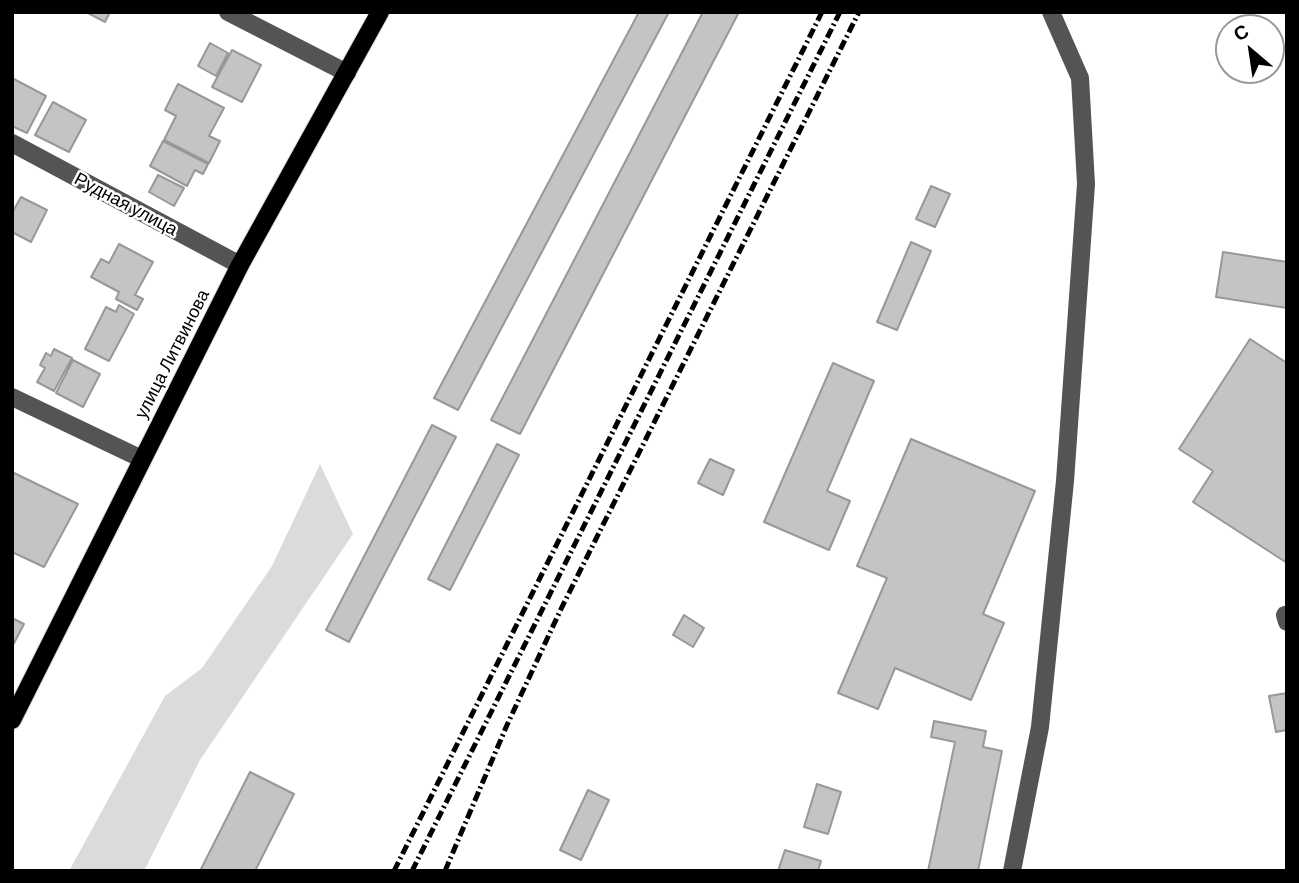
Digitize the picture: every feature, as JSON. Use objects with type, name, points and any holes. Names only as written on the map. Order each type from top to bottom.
[{"type":"main road","name":"улица Литвинова","points":[[12,720],[240,265],[380,12]]},
{"type":"street","points":[[228,12],[347,73]]},
{"type":"street","points":[[1013,871],[1040,727],[1065,481],[1086,184],[1080,78],[1051,12]]},
{"type":"street","name":"Рудная улица","points":[[12,143],[240,265]]},
{"type":"street","points":[[12,397],[142,459]]},
{"type":"shaded area","points":[[320,464],[353,534],[200,760],[144,871],[69,871],[165,696],[202,668],[272,566]]},
{"type":"building","points":[[86,12],[110,12],[105,22]]},
{"type":"building","points":[[639,12],[669,12],[458,410],[434,398]]},
{"type":"building","points":[[703,12],[739,12],[520,434],[491,420]]},
{"type":"building","points":[[210,43],[228,53],[216,76],[198,66]]},
{"type":"building","points":[[232,50],[261,65],[242,102],[212,87]]},
{"type":"building","points":[[12,78],[46,96],[27,133],[12,126]]},
{"type":"building","points":[[178,84],[224,108],[209,136],[220,141],[209,163],[164,140],[176,116],[165,110]]},
{"type":"building","points":[[53,102],[86,120],[69,152],[35,135]]},
{"type":"building","points":[[163,141],[208,164],[203,174],[195,170],[187,186],[150,166]]},
{"type":"building","points":[[158,175],[184,188],[174,206],[149,192]]},
{"type":"building","points":[[931,186],[950,194],[935,227],[916,219]]},
{"type":"building","points":[[21,197],[47,210],[31,242],[12,232],[12,213]]},
{"type":"building","points":[[911,242],[931,251],[897,330],[877,322]]},
{"type":"building","points":[[119,244],[153,262],[135,295],[143,299],[137,310],[116,299],[119,292],[91,277],[101,259],[109,263]]},
{"type":"building","points":[[1223,252],[1287,262],[1287,308],[1216,297]]},
{"type":"building","points":[[119,305],[134,314],[109,361],[85,349],[106,307],[116,312]]},
{"type":"building","points":[[1250,339],[1287,363],[1287,563],[1193,502],[1213,471],[1179,449]]},
{"type":"building","points":[[54,349],[72,358],[54,391],[37,382],[45,368],[40,365],[46,353],[51,356]]},
{"type":"building","points":[[73,360],[100,374],[83,407],[56,393]]},
{"type":"building","points":[[833,363],[874,381],[827,491],[850,501],[829,550],[764,522]]},
{"type":"building","points":[[432,425],[456,437],[349,642],[326,630]]},
{"type":"building","points":[[911,439],[1035,491],[983,614],[1004,623],[971,700],[895,668],[878,709],[838,693],[887,578],[857,566]]},
{"type":"building","points":[[497,444],[519,455],[450,590],[428,579]]},
{"type":"building","points":[[710,459],[734,470],[723,495],[698,483]]},
{"type":"building","points":[[12,472],[78,504],[44,567],[12,552]]},
{"type":"building","points":[[684,615],[704,628],[693,647],[673,635]]},
{"type":"building","points":[[12,618],[24,624],[12,647]]},
{"type":"building","points":[[1287,693],[1287,730],[1276,732],[1269,696]]},
{"type":"building","points":[[934,721],[986,731],[983,747],[1002,751],[978,871],[928,871],[955,742],[931,737]]},
{"type":"building","points":[[250,772],[294,794],[255,871],[200,871]]},
{"type":"building","points":[[817,784],[841,792],[828,834],[804,827]]},
{"type":"building","points":[[588,790],[609,800],[581,860],[560,850]]},
{"type":"building","points":[[785,850],[821,861],[818,871],[778,871]]},
{"type":"railway","points":[[394,871],[822,12]]},
{"type":"railway","points":[[412,871],[840,12]]},
{"type":"railway","points":[[445,871],[507,725],[561,609],[859,12]]}]
